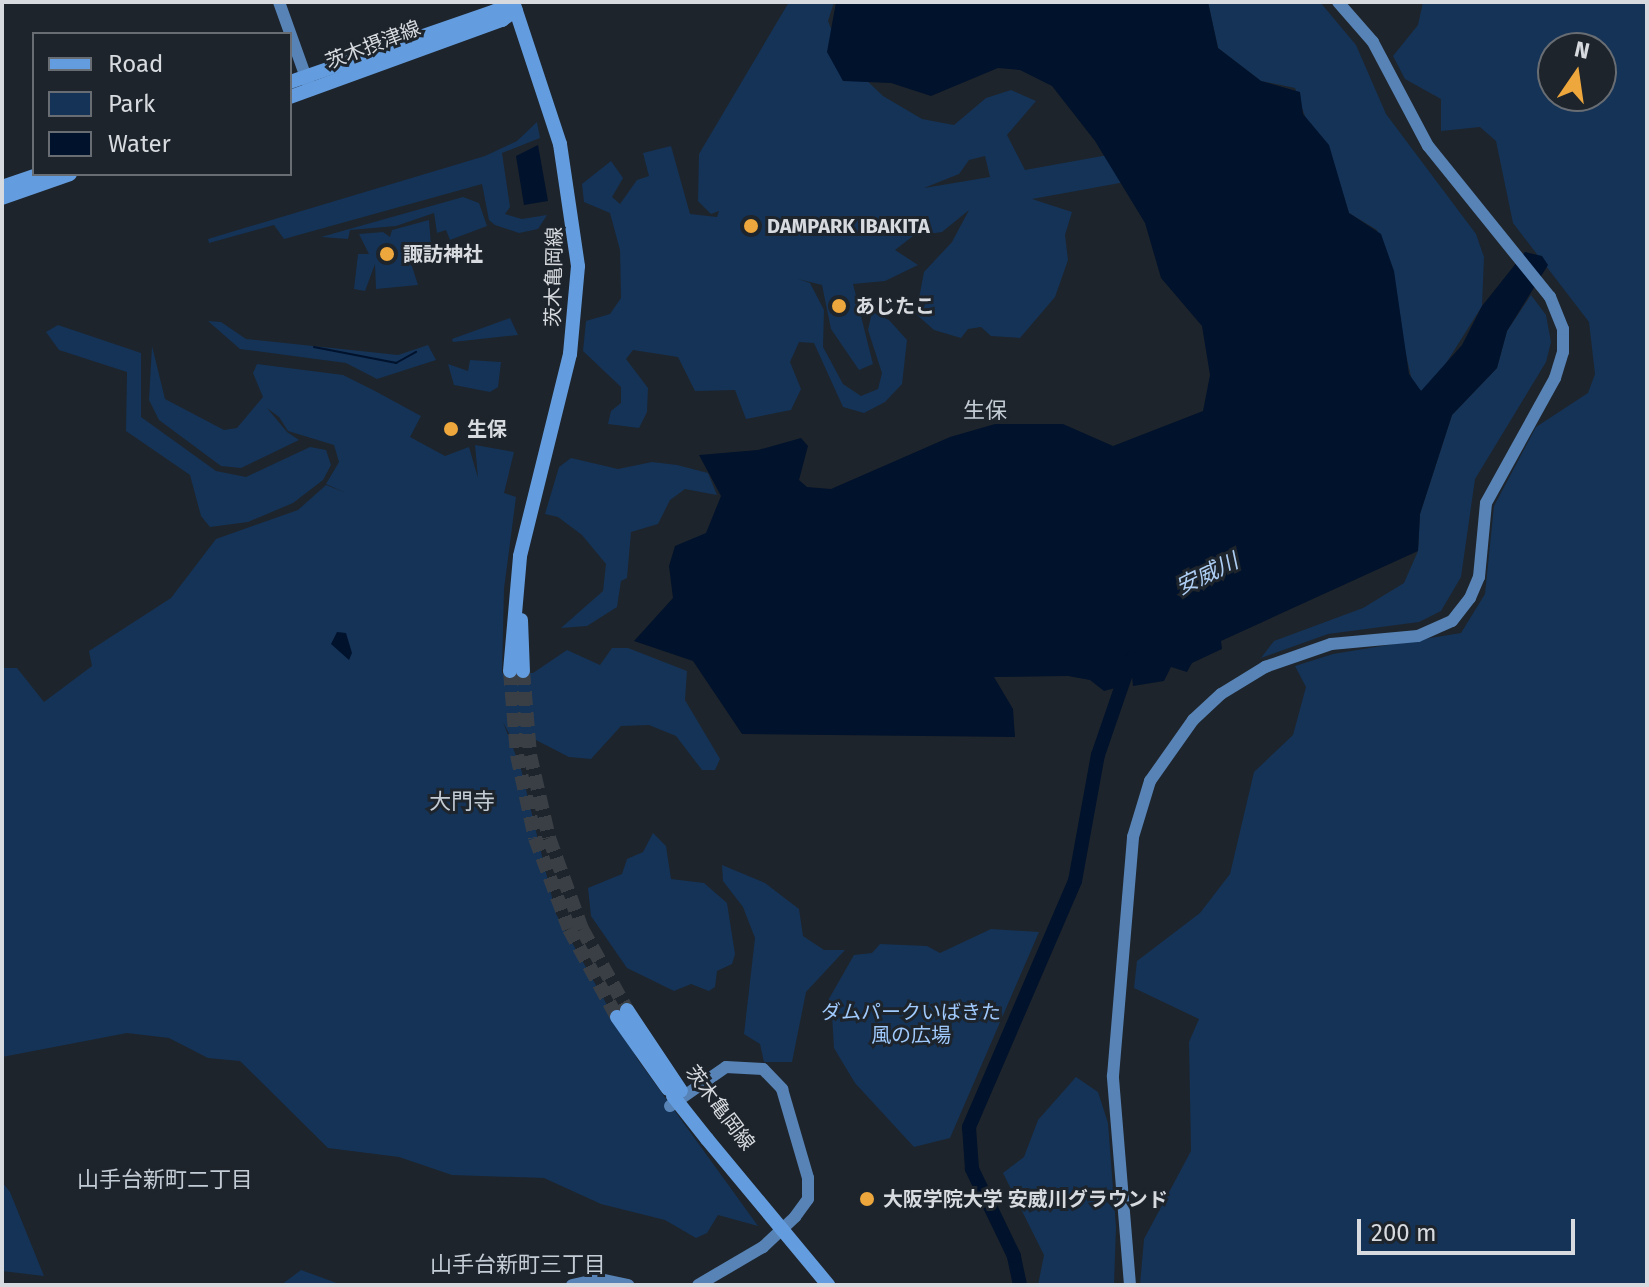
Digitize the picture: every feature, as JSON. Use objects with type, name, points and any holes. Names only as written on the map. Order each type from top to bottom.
[{"type":"main road","name":"茨木摂津線","points":[[292,95],[308,83],[514,6]]},
{"type":"main road","name":"茨木亀岡線","points":[[514,6],[560,144],[578,266],[570,354],[520,556],[517,671]]},
{"type":"main road","name":"茨木摂津線","points":[[292,82],[308,83]]},
{"type":"main road","points":[[2,187],[33,176]]},
{"type":"main road","points":[[2,198],[64,176]]},
{"type":"main road","name":"茨木亀岡線","points":[[622,1013],[675,1098],[711,1137],[828,1285]]},
{"type":"street","points":[[279,2],[290,32]]},
{"type":"street","points":[[1130,1285],[1130,1239],[1115,1134],[1113,1076],[1133,837],[1150,781],[1174,742],[1221,694],[1265,667],[1309,650],[1366,640],[1410,637],[1452,621],[1470,598],[1479,569],[1486,503],[1560,363],[1563,329],[1550,297],[1417,130],[1373,42],[1342,5]]},
{"type":"street","points":[[292,38],[308,83]]},
{"type":"street","points":[[675,1098],[733,1065],[755,1066],[776,1080],[808,1178],[808,1199],[786,1235],[698,1285]]},
{"type":"street","points":[[572,1285],[600,1279],[628,1285]]},
{"type":"green space","points":[[789,2],[834,2],[828,21],[843,58],[883,96],[922,119],[954,125],[986,98],[1011,90],[1036,101],[1007,135],[1025,170],[1306,119],[1295,88],[1261,81],[1218,48],[1208,2],[1320,2],[1356,45],[1386,114],[1476,234],[1484,257],[1482,306],[1438,376],[1422,391],[1413,385],[1377,230],[1349,213],[1328,145],[1032,199],[1072,212],[1065,235],[1068,260],[1055,297],[1020,338],[991,336],[981,327],[968,329],[961,338],[934,330],[916,314],[924,272],[952,242],[969,210],[942,232],[913,236],[895,250],[918,265],[885,281],[853,284],[873,364],[859,370],[831,329],[822,285],[798,279],[810,283],[824,310],[823,347],[843,384],[861,396],[878,389],[882,373],[868,330],[872,312],[889,320],[907,340],[902,384],[885,402],[864,413],[843,407],[814,343],[799,342],[790,362],[801,389],[791,410],[746,419],[735,390],[695,391],[678,357],[633,350],[626,359],[648,388],[647,412],[639,428],[608,424],[611,411],[621,403],[621,387],[583,351],[586,321],[610,314],[621,298],[620,250],[610,213],[584,202],[582,184],[611,161],[623,178],[612,197],[620,204],[637,180],[649,176],[643,153],[671,146],[690,214],[717,217],[719,211],[711,214],[698,201],[699,154]],"holes":[[[985,156],[990,177],[924,188],[959,174],[969,160]]]},
{"type":"green space","points":[[1423,2],[1647,2],[1647,1285],[1140,1285],[1144,1239],[1191,1151],[1189,1042],[1199,1019],[1134,988],[1137,961],[1200,913],[1230,874],[1254,772],[1293,735],[1306,687],[1295,666],[1333,654],[1461,633],[1485,594],[1494,506],[1536,427],[1588,393],[1595,374],[1589,322],[1513,223],[1496,141],[1480,127],[1441,131],[1441,99],[1405,79],[1393,56],[1418,25]]},
{"type":"green space","points":[[537,122],[540,138],[502,153],[510,207],[505,214],[522,219],[547,215],[538,229],[519,233],[495,225],[489,220],[482,184],[284,239],[274,225],[209,243],[208,239],[485,156],[517,141]]},
{"type":"green space","points":[[463,197],[479,203],[487,226],[450,240],[446,230],[437,233],[434,213],[396,226],[350,230],[348,239],[321,237]]},
{"type":"green space","name":"諏訪神社","points":[[429,220],[431,246],[409,257],[418,285],[376,289],[375,264],[365,291],[354,289],[358,254],[369,254],[359,234],[383,232],[390,237],[392,230]]},
{"type":"green space","points":[[1531,295],[1546,315],[1551,342],[1546,362],[1475,479],[1461,577],[1441,611],[1419,622],[1328,634],[1261,658],[1274,641],[1363,608],[1404,583],[1418,551],[1420,514],[1452,415],[1497,368],[1507,331]]},
{"type":"green space","points":[[510,318],[518,335],[453,342],[452,339]]},
{"type":"green space","points":[[208,321],[221,322],[246,339],[398,355],[428,345],[436,360],[377,379],[346,363],[240,349]]},
{"type":"green space","points":[[58,325],[141,353],[141,417],[216,471],[246,477],[310,447],[326,450],[331,465],[323,480],[293,503],[248,522],[210,527],[201,516],[190,475],[126,431],[127,372],[59,350],[46,332]]},
{"type":"green space","points":[[152,346],[165,399],[224,430],[237,428],[263,397],[253,373],[257,364],[343,375],[375,391],[421,416],[410,437],[445,456],[469,447],[478,478],[475,445],[514,452],[504,493],[516,497],[504,589],[502,673],[533,673],[567,650],[600,665],[612,648],[628,648],[687,671],[685,700],[720,759],[715,770],[702,770],[676,736],[649,725],[621,726],[591,759],[569,757],[530,737],[512,739],[503,722],[521,769],[556,914],[638,1060],[758,1226],[718,1215],[707,1233],[696,1238],[665,1220],[601,1204],[544,1178],[452,1175],[399,1157],[328,1148],[240,1061],[208,1058],[169,1038],[127,1033],[2,1057],[2,668],[17,668],[44,702],[92,666],[89,651],[171,598],[216,539],[298,510],[326,485],[346,493],[326,484],[339,462],[334,445],[288,431],[279,417],[267,408],[287,432],[299,440],[241,468],[221,466],[159,420],[149,400]]},
{"type":"green space","points":[[470,360],[501,362],[498,387],[490,392],[454,385],[448,364],[468,371]]},
{"type":"green space","points":[[571,458],[618,469],[652,462],[677,465],[708,473],[717,495],[685,489],[670,500],[658,524],[631,532],[627,578],[621,581],[617,607],[587,626],[561,628],[603,591],[606,564],[582,535],[558,517],[545,514],[559,467]]},
{"type":"green space","points":[[653,833],[666,846],[671,879],[704,883],[727,903],[735,954],[732,964],[717,971],[715,987],[709,991],[691,984],[674,991],[627,968],[591,916],[588,888],[622,874],[627,859],[643,852]]},
{"type":"green space","points":[[722,865],[765,883],[799,909],[803,936],[824,950],[845,950],[806,992],[792,1062],[764,1062],[760,1044],[744,1034],[755,938],[743,907],[723,881]]},
{"type":"green space","name":"ダムパークいばきた 風の広場","points":[[991,929],[1039,932],[950,1138],[914,1147],[855,1083],[834,1048],[832,1015],[822,1011],[854,955],[872,953],[880,944],[927,946],[940,953]]},
{"type":"green space","points":[[1076,1077],[1098,1092],[1108,1123],[1116,1227],[1114,1285],[1038,1285],[1044,1255],[1003,1173],[1024,1157],[1038,1120]]},
{"type":"green space","points":[[2,1182],[10,1192],[44,1276],[2,1271]]},
{"type":"green space","points":[[301,1270],[342,1285],[281,1285]]},
{"type":"water","points":[[836,2],[1208,2],[1218,48],[1261,81],[1300,92],[1303,114],[1329,145],[1349,213],[1381,234],[1394,271],[1409,374],[1421,391],[1462,345],[1482,306],[1525,252],[1542,256],[1548,265],[1507,331],[1497,368],[1452,415],[1420,514],[1418,551],[1221,641],[1222,649],[1192,663],[1187,672],[1171,667],[1164,681],[1133,686],[1132,676],[1118,678],[1119,687],[1104,691],[1090,680],[1068,676],[994,677],[1013,709],[1015,737],[742,734],[693,661],[634,641],[673,598],[669,566],[675,546],[706,533],[721,496],[699,455],[758,450],[801,438],[808,446],[799,480],[807,487],[831,489],[950,437],[995,424],[1063,424],[1113,446],[1203,411],[1210,375],[1202,326],[1161,278],[1145,223],[1095,141],[1052,86],[1020,70],[998,68],[931,96],[891,83],[843,81],[827,52]]},
{"type":"water","points":[[538,145],[548,201],[524,205],[516,156]]},
{"type":"water","points":[[337,632],[346,633],[352,653],[349,660],[331,644]]},
{"type":"waterway","points":[[314,347],[396,363],[416,352]]},
{"type":"waterway","name":"安威川","points":[[1020,1285],[1014,1256],[972,1169],[969,1127],[1075,881],[1098,755],[1131,659]]},
{"type":"tunnel","points":[[510,671],[517,755],[535,838],[569,929],[617,1017]]},
{"type":"tunnel","points":[[523,671],[530,755],[549,838],[582,929],[627,1010]]},
{"type":"place","name":"DAMPARK IBAKITA","points":[[751,226]]},
{"type":"place","name":"諏訪神社","points":[[387,254]]},
{"type":"place","name":"あじたこ","points":[[839,306]]},
{"type":"place","name":"生保","points":[[451,429]]},
{"type":"place","name":"大阪学院大学 安威川グラウンド","points":[[867,1199]]},
{"type":"district","name":"生保","points":[[985,411]]},
{"type":"district","name":"大門寺","points":[[462,802]]},
{"type":"district","name":"山手台新町二丁目","points":[[165,1180]]},
{"type":"district","name":"山手台新町三丁目","points":[[518,1265]]}]
